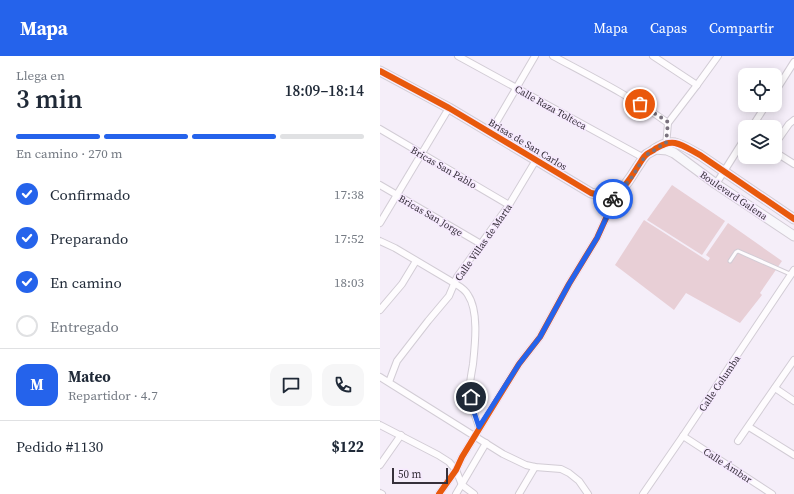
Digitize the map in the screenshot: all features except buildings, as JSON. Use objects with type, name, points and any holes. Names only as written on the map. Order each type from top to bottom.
[{"type":"street","name":"Calle Raza Tolteca","points":[[458,56],[644,158]]},
{"type":"street","points":[[490,133],[535,56]]},
{"type":"street","points":[[553,56],[620,93],[668,122]]},
{"type":"street","points":[[652,56],[697,85]]},
{"type":"street","points":[[440,494],[456,470],[479,427],[519,364],[540,337],[569,284],[597,238],[615,194],[630,180],[648,154],[655,149],[671,147],[668,122],[717,57]]},
{"type":"street","points":[[782,81],[794,62]]},
{"type":"street","name":"Brisas de San Carlos","points":[[380,71],[448,108],[591,193],[599,196],[615,194]]},
{"type":"street","points":[[380,223],[448,108]]},
{"type":"street","points":[[782,133],[788,124],[794,120]]},
{"type":"street","name":"Bricas San Pablo","points":[[380,129],[509,204]]},
{"type":"street","name":"Boulevard Galena","points":[[671,147],[700,155],[794,219]]},
{"type":"street","name":"Boulevard Galena","points":[[671,147],[716,184],[794,236]]},
{"type":"street","points":[[716,184],[738,149]]},
{"type":"street","points":[[782,156],[794,164]]},
{"type":"street","name":"Calle Villas de Marta","points":[[389,382],[397,361],[448,296],[454,283],[509,204],[536,160]]},
{"type":"street","name":"Bricas San Jorge","points":[[380,185],[482,244]]},
{"type":"street","points":[[380,241],[464,289],[468,294],[472,303],[476,336],[470,385],[473,409],[479,427]]},
{"type":"street","points":[[380,310],[402,284],[416,261]]},
{"type":"street","name":"Calle Columba","points":[[643,494],[792,273]]},
{"type":"street","points":[[738,442],[794,360]]},
{"type":"street","points":[[380,377],[503,454],[526,465],[535,467],[561,468],[579,482],[588,494]]},
{"type":"street","points":[[775,388],[794,400]]},
{"type":"street","points":[[380,425],[449,462],[456,470],[462,485],[474,494]]},
{"type":"street","points":[[749,426],[794,455]]},
{"type":"street","points":[[380,465],[401,435]]},
{"type":"street","name":"Calle Ámbar","points":[[683,436],[772,494]]},
{"type":"street","points":[[456,494],[486,443]]},
{"type":"street","points":[[519,494],[535,467]]},
{"type":"lane","points":[[730,261],[738,251],[792,273]]},
{"type":"shaded area","points":[[672,185],[725,221],[702,255],[647,220]]},
{"type":"shaded area","points":[[644,220],[708,261],[710,258],[706,255],[728,223],[782,261],[760,293],[762,295],[740,323],[686,293],[674,310],[615,265]]},
{"type":"cycle path","points":[[380,71],[449,108],[591,193],[600,195],[614,194],[625,186],[647,154],[665,144],[675,143],[700,155],[794,219]]},
{"type":"cycle path","points":[[439,494],[456,470],[462,457],[519,364],[540,337],[569,284],[597,238],[615,194]]},
{"type":"way so far","points":[[613,199],[615,194],[630,180],[644,158],[666,143],[668,122],[640,104]]},
{"type":"route","points":[[471,397],[479,427],[519,364],[540,337],[569,284],[597,238],[613,199]]}]
